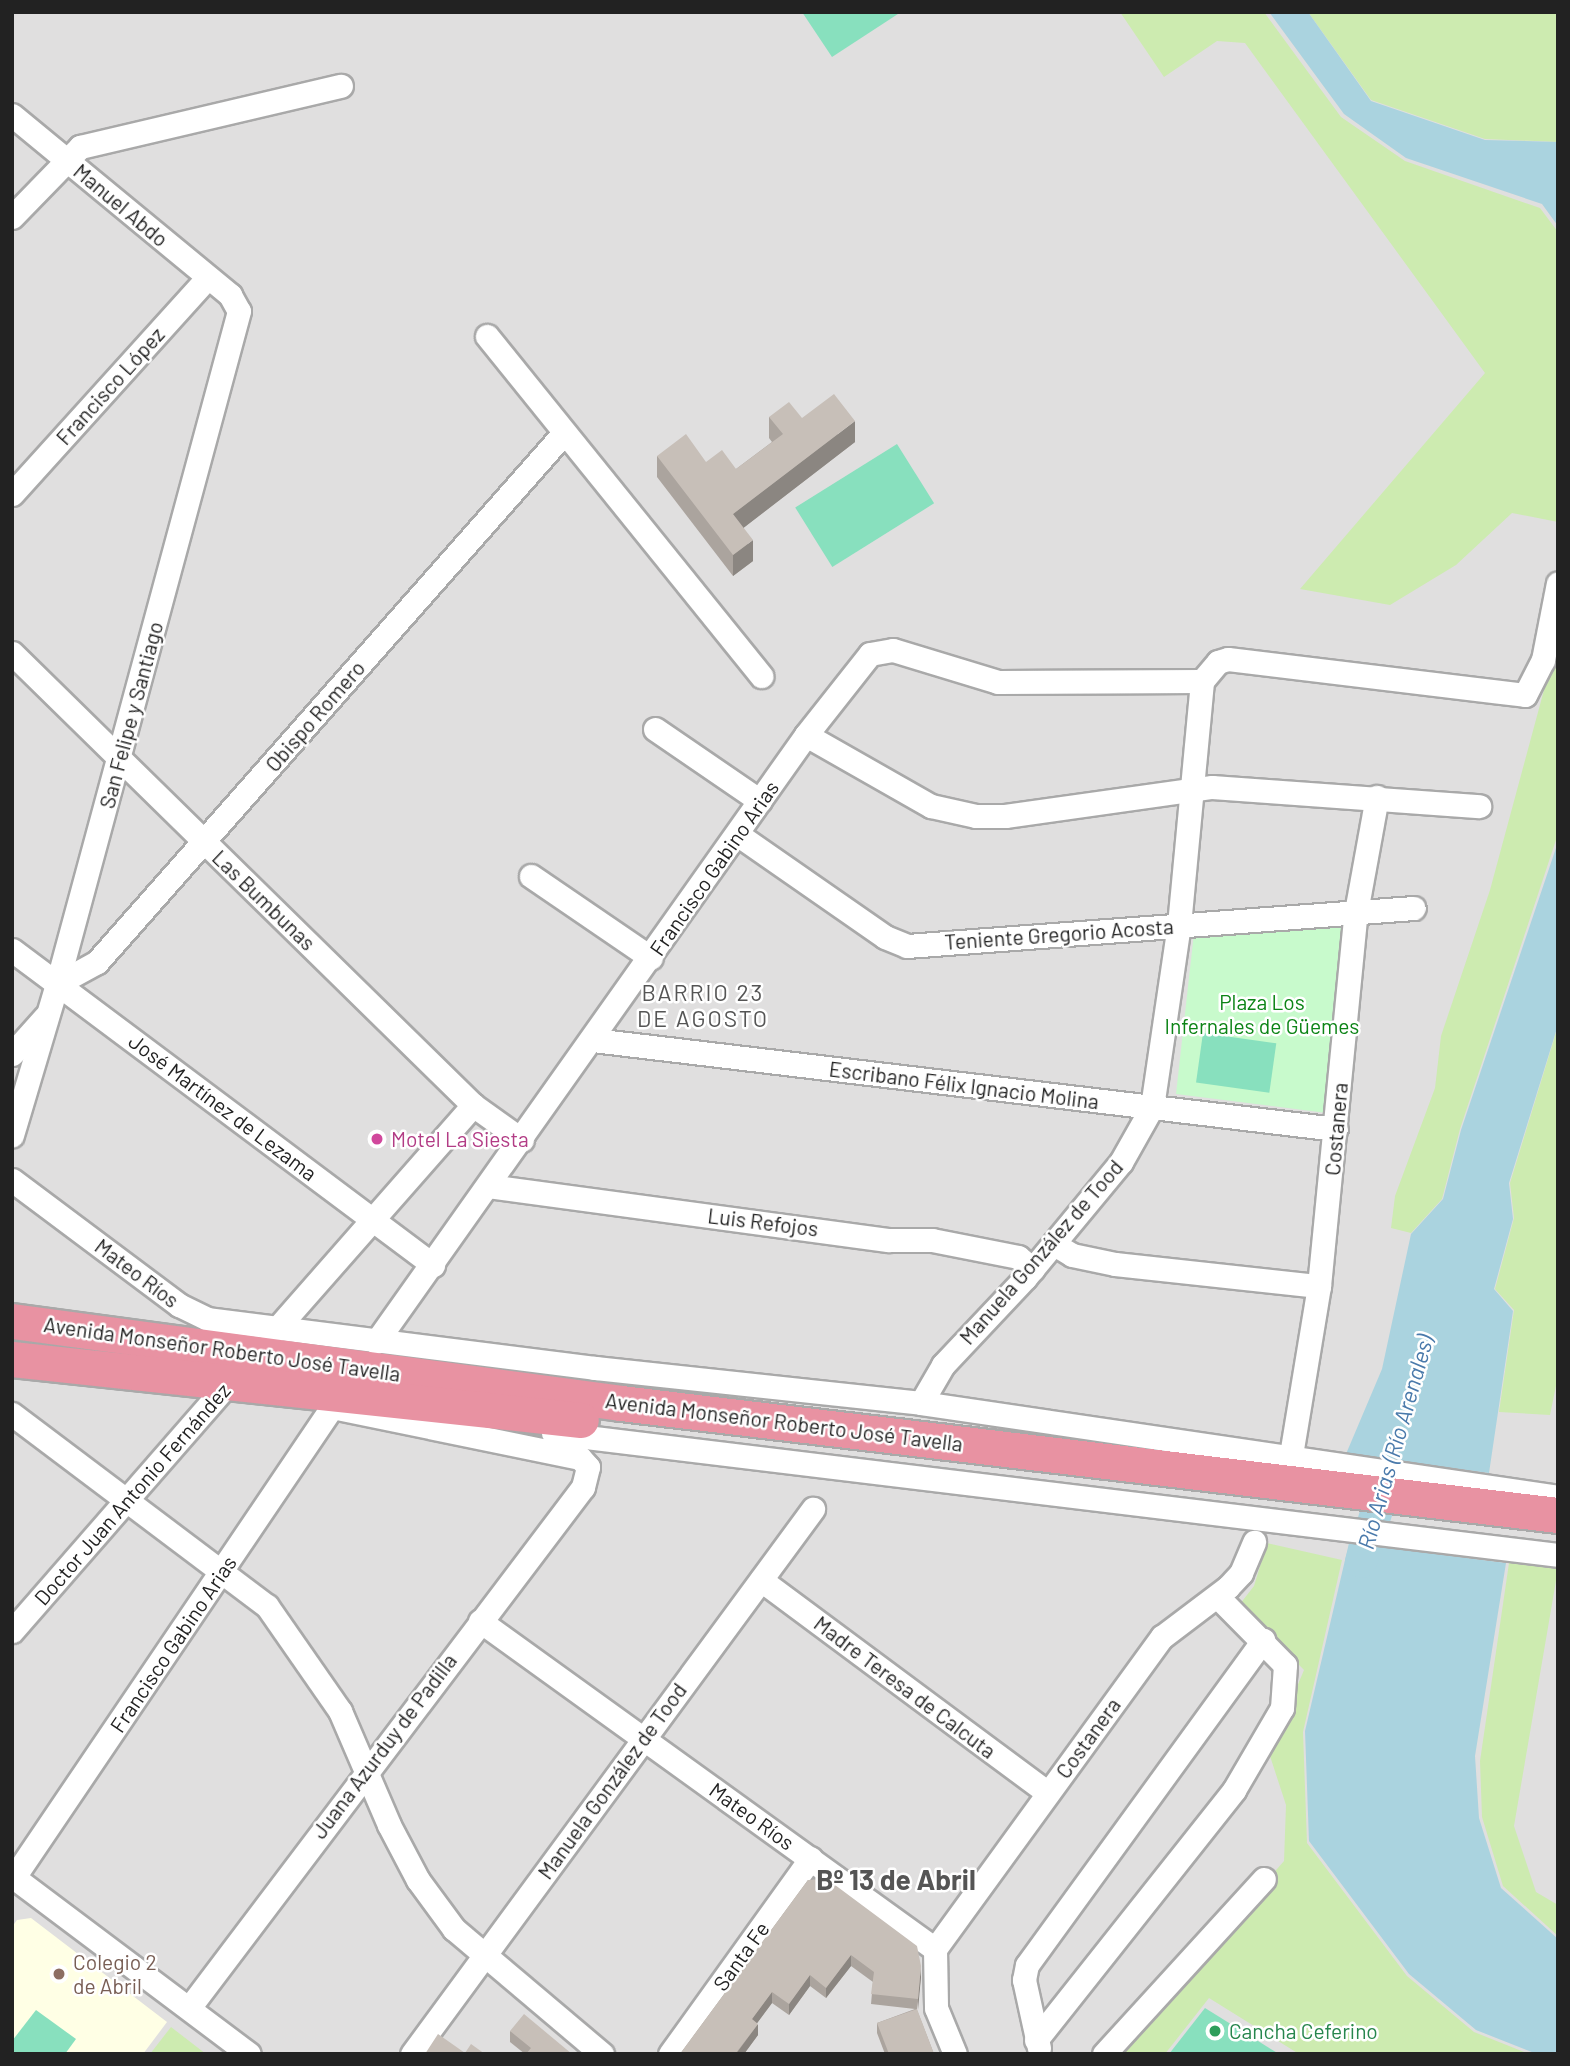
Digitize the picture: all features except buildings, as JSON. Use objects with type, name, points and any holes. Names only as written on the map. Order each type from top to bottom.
[{"type":"highway","name":"Avenida Monseñor Roberto José Tavella","points":[[12,1321],[1294,1493],[1558,1536]]},
{"type":"highway","name":"Avenida Monseñor Roberto José Tavella","points":[[12,1359],[873,1453],[1558,1515]]},
{"type":"street","points":[[12,217],[65,159],[92,143],[341,86]]},
{"type":"street","name":"Manuel Abdo","points":[[12,115],[230,295]]},
{"type":"street","name":"Francisco López","points":[[12,494],[208,277]]},
{"type":"street","name":"San Felipe y Santiago","points":[[12,1135],[57,984],[238,319],[230,295]]},
{"type":"street","points":[[487,336],[563,434],[761,676]]},
{"type":"street","name":"Obispo Romero","points":[[57,984],[97,962],[563,434]]},
{"type":"street","points":[[1202,681],[1218,662],[1228,659],[1525,695],[1542,660],[1558,583]]},
{"type":"street","name":"Francisco Gabino Arias","points":[[376,1342],[862,660],[875,651],[892,650],[985,681],[1202,681]]},
{"type":"street","name":"Las Bumbunas","points":[[12,653],[473,1105],[522,1140]]},
{"type":"street","name":"Manuela González de Tood","points":[[921,1402],[943,1365],[1033,1269],[1121,1162],[1152,1107],[1179,925],[1202,681]]},
{"type":"street","points":[[655,729],[761,801]]},
{"type":"street","points":[[806,735],[930,806],[976,816],[1005,816],[1212,787],[1479,806]]},
{"type":"street","name":"Costanera","points":[[1294,1493],[1336,1129],[1356,912],[1377,797]]},
{"type":"street","name":"Teniente Gregorio Acosta","points":[[737,834],[885,937],[907,946],[1414,908]]},
{"type":"street","points":[[531,876],[651,958]]},
{"type":"street","name":"José Martínez de Lezama","points":[[12,950],[433,1265]]},
{"type":"street","points":[[12,1054],[49,1012]]},
{"type":"street","name":"Escribano Félix Ignacio Molina","points":[[593,1040],[1336,1129]]},
{"type":"street","name":"Doctor Juan Antonio Fernández","points":[[12,1631],[473,1105]]},
{"type":"street","name":"Mateo Ríos","points":[[12,1180],[192,1314],[376,1342],[921,1402],[1157,1435],[1294,1493]]},
{"type":"street","name":"Luis Refojos","points":[[488,1186],[889,1240],[932,1240],[1018,1257],[1033,1269]]},
{"type":"street","points":[[1054,1244],[1072,1255],[1115,1264],[1319,1286]]},
{"type":"street","points":[[229,1383],[332,1407],[1294,1493],[1558,1497]]},
{"type":"street","name":"Francisco Gabino Arias","points":[[13,1878],[332,1407]]},
{"type":"street","name":"Juana Azurduy de Padilla","points":[[188,2008],[365,1771],[583,1487],[588,1467],[568,1453],[399,1424],[332,1407]]},
{"type":"street","points":[[12,1414],[124,1502],[267,1606],[304,1653],[340,1711],[365,1771],[418,1880],[454,1929],[602,2054]]},
{"type":"street","points":[[1294,1493],[1558,1555]]},
{"type":"street","name":"Manuela González de Tood","points":[[412,2054],[813,1509]]},
{"type":"street","name":"Costanera","points":[[935,1949],[1162,1637],[1218,1597],[1241,1573],[1254,1542]]},
{"type":"street","name":"Madre Teresa de Calcuta","points":[[761,1580],[1048,1793]]},
{"type":"street","points":[[1039,2047],[1234,1790],[1282,1708],[1284,1665],[1263,1640],[1218,1597]]},
{"type":"street","name":"Mateo Ríos","points":[[480,1621],[935,1949]]},
{"type":"street","points":[[1039,2047],[1024,1980],[1027,1965],[1263,1640]]},
{"type":"street","name":"Santa Fe","points":[[670,2054],[811,1858]]},
{"type":"street","points":[[13,1878],[249,2054]]},
{"type":"street","points":[[1104,2054],[1264,1879]]},
{"type":"street","points":[[935,1949],[936,2008],[956,2054]]},
{"type":"shaded area","points":[[12,12],[1558,12],[1558,2054],[12,2054]]},
{"type":"shaded area","name":"Colegio 2 de Abril","points":[[31,1918],[167,2022],[143,2054],[12,2054],[12,1927],[17,1920]]},
{"type":"green space","points":[[802,12],[901,12],[832,57]]},
{"type":"green space","points":[[1120,12],[1264,12],[1341,117],[1405,161],[1540,208],[1558,232],[1558,522],[1512,513],[1456,565],[1390,605],[1300,589],[1485,373],[1245,43],[1217,41],[1164,77]]},
{"type":"green space","points":[[1308,12],[1558,12],[1558,142],[1485,139],[1371,100]]},
{"type":"green space","points":[[897,444],[934,503],[832,567],[795,508]]},
{"type":"green space","points":[[1558,638],[1558,834],[1460,1129],[1442,1199],[1411,1233],[1391,1228],[1395,1196],[1435,1088],[1441,1036],[1490,890]]},
{"type":"green space","name":"Plaza Los Infernales de Güemes","points":[[1351,922],[1327,1113],[1176,1094],[1194,933]]},
{"type":"green space","points":[[1558,1026],[1558,1376],[1550,1415],[1499,1412],[1514,1310],[1495,1289],[1514,1218],[1510,1183]]},
{"type":"green space","points":[[1203,1033],[1276,1043],[1269,1093],[1196,1083]]},
{"type":"green space","points":[[1267,1543],[1342,1560],[1303,1732],[1307,1843],[1407,1976],[1474,2032],[1529,2054],[1299,2054],[1209,1998],[1165,2054],[1114,2054],[1284,1861],[1286,1805],[1269,1753],[1304,1670],[1240,1604],[1254,1586]]},
{"type":"green space","points":[[1509,1563],[1558,1569],[1514,1826],[1536,1892],[1558,1905],[1558,1936],[1503,1886],[1482,1817],[1480,1761]]},
{"type":"green space","name":"Cancha Ceferino","points":[[1205,2008],[1279,2054],[1169,2054]]},
{"type":"green space","points":[[36,2010],[76,2039],[65,2054],[12,2054],[12,2041]]},
{"type":"green space","points":[[171,2027],[206,2054],[150,2054]]},
{"type":"water","points":[[1269,12],[1308,12],[1371,101],[1485,140],[1558,142],[1558,226],[1542,204],[1406,158],[1344,114]]},
{"type":"water","points":[[1558,842],[1558,1025],[1509,1183],[1513,1219],[1494,1289],[1513,1311],[1489,1473],[1346,1454],[1382,1369],[1411,1234],[1443,1199],[1461,1130]]},
{"type":"water","points":[[1349,1543],[1506,1563],[1475,1756],[1479,1818],[1501,1888],[1558,1939],[1558,2054],[1537,2054],[1476,2030],[1409,1974],[1309,1841],[1305,1731]]},
{"type":"waterway","name":"Río Arias (Río Arenales)","points":[[1361,1562],[1389,1471]]},
{"type":"place","name":"Motel La Siesta","points":[[377,1139]]},
{"type":"place","name":"Colegio 2 de Abril","points":[[59,1974]]},
{"type":"place","name":"Cancha Ceferino","points":[[1215,2031]]},
{"type":"district","name":"BARRIO 23 DE AGOSTO","points":[[703,1005]]},
{"type":"district","name":"Bº 13 de Abril","points":[[896,1879]]}]
